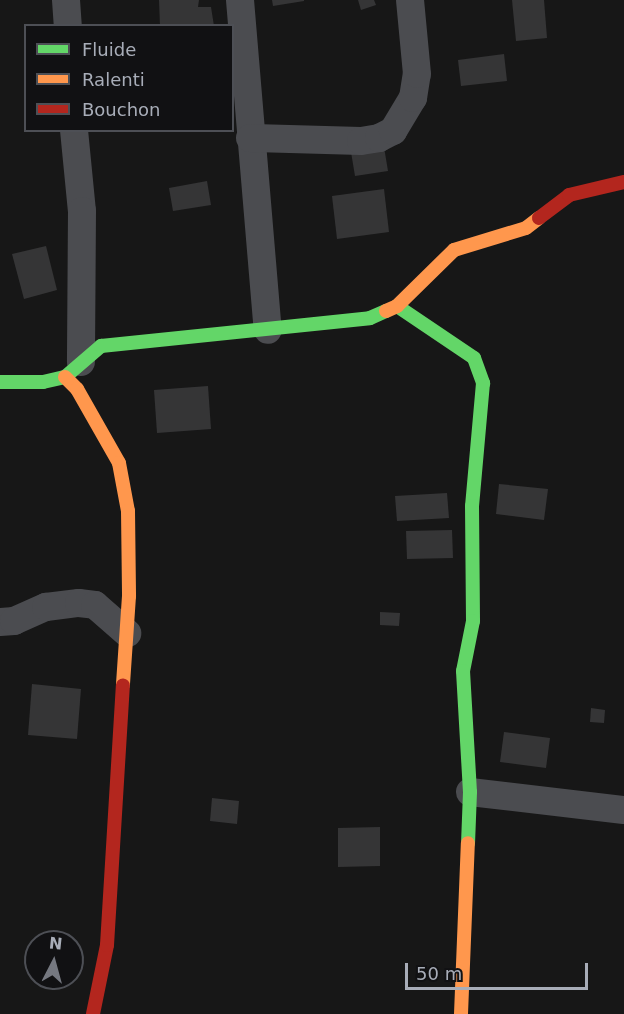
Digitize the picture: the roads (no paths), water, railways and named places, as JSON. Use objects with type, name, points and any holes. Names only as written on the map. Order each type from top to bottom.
[{"type":"street","points":[[66,0],[68,24]]},
{"type":"street","points":[[240,0],[268,330]]},
{"type":"street","points":[[250,138],[362,141],[393,131],[413,98],[417,74],[410,0]]},
{"type":"street","points":[[74,132],[82,211],[73,370],[77,389],[119,463],[128,510],[127,633],[107,945],[93,1014]]},
{"type":"street","points":[[0,382],[43,382],[73,370],[101,346],[351,322],[397,306],[454,250],[526,228],[569,195],[624,182]]},
{"type":"street","points":[[397,306],[474,358],[483,383],[472,506],[473,621],[463,671],[470,792],[461,1014]]},
{"type":"street","points":[[0,622],[14,621],[46,607],[79,603],[95,605],[127,633]]},
{"type":"street","points":[[470,792],[624,810]]}]
